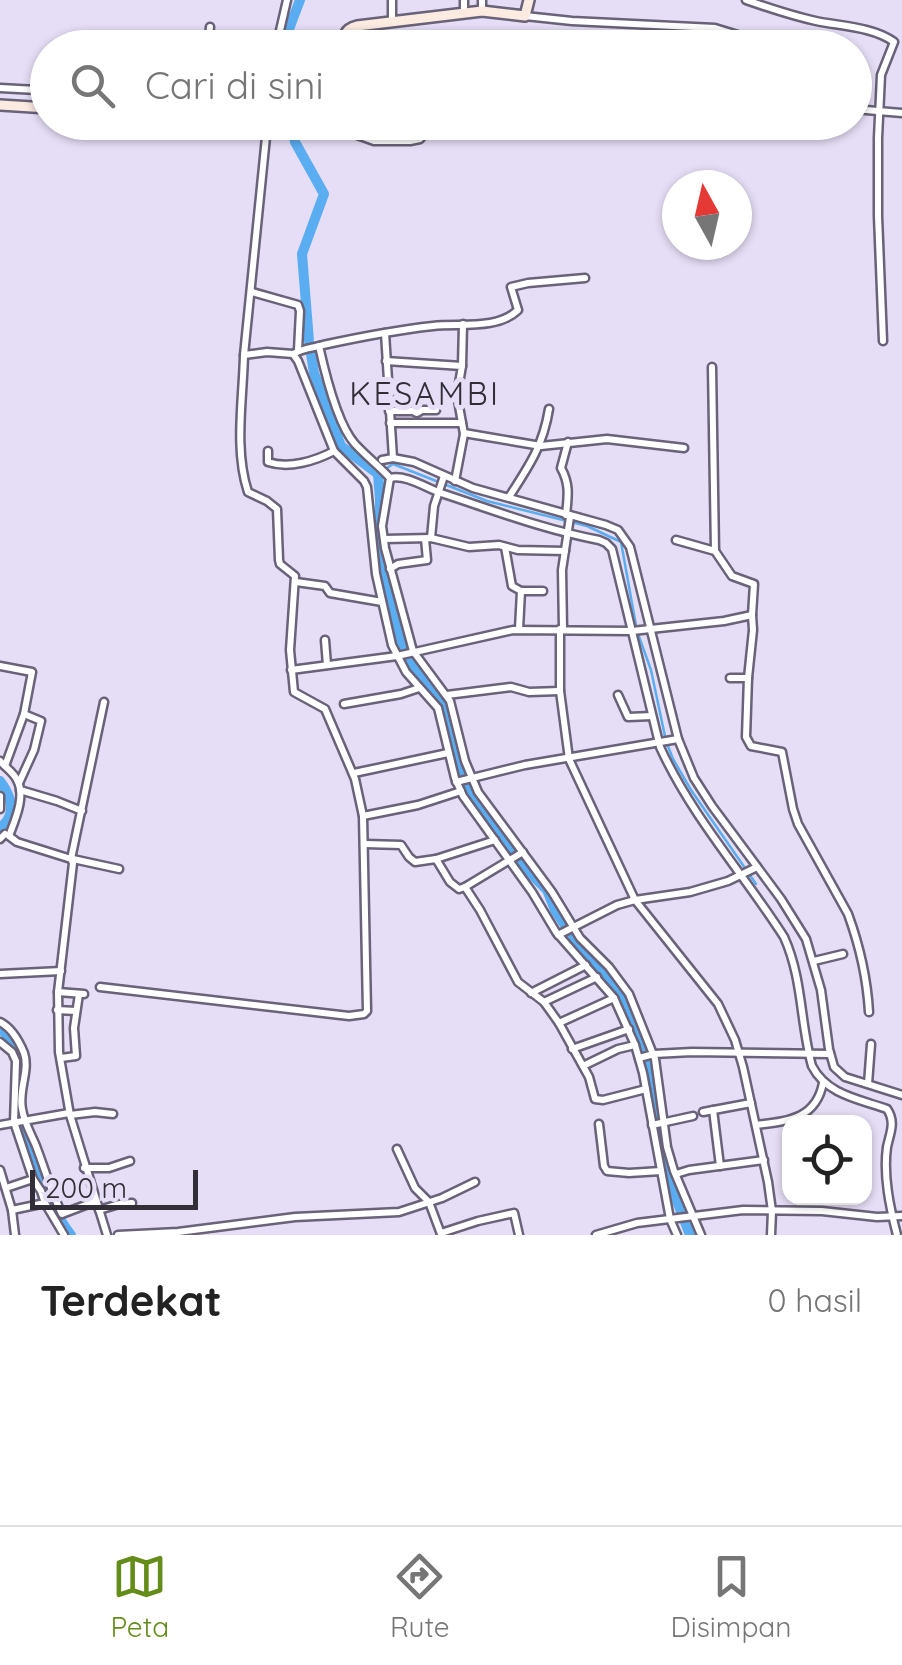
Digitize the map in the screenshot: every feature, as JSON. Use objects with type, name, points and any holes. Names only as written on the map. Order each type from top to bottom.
[{"type":"main road","points":[[348,30],[464,13],[482,6],[525,16],[529,0]]},
{"type":"main road","points":[[0,105],[30,107]]},
{"type":"street","points":[[278,30],[287,0]]},
{"type":"street","points":[[392,0],[392,21]]},
{"type":"street","points":[[464,0],[464,13]]},
{"type":"street","points":[[746,0],[856,30]]},
{"type":"street","points":[[525,16],[722,30]]},
{"type":"street","points":[[872,34],[894,42],[881,75],[878,216],[883,341]]},
{"type":"street","points":[[0,88],[30,90]]},
{"type":"street","points":[[872,110],[902,113]]},
{"type":"street","points":[[100,987],[348,1016],[364,1014],[368,1007],[364,816],[354,772],[325,709],[296,695],[290,670],[294,572],[280,564],[276,509],[248,492],[245,483],[244,355],[267,140]]},
{"type":"street","points":[[365,140],[409,140]]},
{"type":"street","points":[[244,355],[297,351],[385,333],[492,323],[515,314],[517,306],[511,287],[586,278]]},
{"type":"street","points":[[252,292],[298,305],[298,362],[334,451],[371,492],[372,544],[382,602],[398,655],[406,672],[438,708],[460,791],[560,934],[614,998],[641,1058],[646,1089],[690,1216],[701,1235]]},
{"type":"street","points":[[456,482],[464,433],[457,395],[463,324]]},
{"type":"street","points":[[385,333],[392,458]]},
{"type":"street","points":[[316,347],[346,431],[356,446],[382,464],[390,477],[383,516],[390,569],[412,651],[447,695],[470,777],[552,892],[571,927],[609,967],[628,994],[654,1054],[661,1172],[677,1235]]},
{"type":"street","points":[[386,360],[462,366]]},
{"type":"street","points":[[712,367],[715,551],[732,576],[754,584],[746,738],[751,746],[782,752],[798,824],[848,914],[858,942],[869,1012]]},
{"type":"street","points":[[509,497],[540,446],[549,409]]},
{"type":"street","points":[[389,411],[436,410]]},
{"type":"street","points":[[390,423],[462,423]]},
{"type":"street","points":[[464,433],[540,446],[608,439],[684,448]]},
{"type":"street","points":[[568,442],[561,468],[569,486],[562,570],[560,691],[569,758],[635,900],[718,1004],[740,1053],[764,1160],[772,1211],[770,1235]]},
{"type":"street","points":[[268,451],[272,465],[303,462],[334,451]]},
{"type":"street","points":[[382,464],[392,458],[414,462],[456,482],[618,530],[630,547],[676,739],[694,778],[806,938],[821,990],[826,1054],[844,1077],[902,1095]]},
{"type":"street","points":[[390,477],[400,476],[599,540],[612,550],[652,716],[674,778],[778,928],[794,958],[817,1076],[844,1096],[886,1109],[891,1115],[886,1169],[897,1235]]},
{"type":"street","points":[[390,569],[427,560],[443,477]]},
{"type":"street","points":[[371,492],[386,492]]},
{"type":"street","points":[[384,539],[564,551]]},
{"type":"street","points":[[676,540],[715,551]]},
{"type":"street","points":[[505,547],[510,584],[521,591],[543,591]]},
{"type":"street","points":[[296,582],[324,586],[332,594],[382,602]]},
{"type":"street","points":[[518,630],[521,591]]},
{"type":"street","points":[[290,670],[398,655],[496,632],[633,631],[752,615]]},
{"type":"street","points":[[325,640],[327,665]]},
{"type":"street","points":[[0,666],[32,672],[24,714],[2,764],[14,775],[19,787],[82,811]]},
{"type":"street","points":[[730,678],[748,678]]},
{"type":"street","points":[[447,695],[508,687],[530,692],[560,691]]},
{"type":"street","points":[[344,704],[419,688]]},
{"type":"street","points":[[618,695],[628,717],[652,716]]},
{"type":"street","points":[[104,702],[71,859],[57,1010],[70,1114],[107,1235]]},
{"type":"street","points":[[24,714],[41,724],[19,787],[18,808],[3,834],[71,859],[120,869]]},
{"type":"street","points":[[458,781],[676,739]]},
{"type":"street","points":[[354,772],[448,754]]},
{"type":"street","points":[[364,816],[460,791]]},
{"type":"street","points":[[0,796],[0,809]]},
{"type":"street","points":[[364,844],[401,845],[416,862],[495,840]]},
{"type":"street","points":[[436,859],[453,887],[459,889],[521,853]]},
{"type":"street","points":[[560,934],[604,910],[635,900],[690,892],[742,876],[755,868]]},
{"type":"street","points":[[465,887],[518,982],[544,1002],[558,1023],[589,1077],[596,1100],[646,1089]]},
{"type":"street","points":[[778,928],[795,920]]},
{"type":"street","points":[[814,961],[843,954]]},
{"type":"street","points":[[531,993],[586,966]]},
{"type":"street","points":[[0,974],[61,971]]},
{"type":"street","points":[[544,1002],[597,977]]},
{"type":"street","points":[[58,992],[82,994],[74,1028],[76,1056],[60,1058]]},
{"type":"street","points":[[558,1023],[614,998]]},
{"type":"street","points":[[57,1010],[76,1011]]},
{"type":"street","points":[[0,1022],[9,1028],[25,1056],[19,1121],[36,1145],[48,1186],[62,1214],[96,1201]]},
{"type":"street","points":[[572,1049],[629,1029]]},
{"type":"street","points":[[0,1042],[16,1061],[19,1121],[34,1179],[64,1235]]},
{"type":"street","points":[[868,1084],[872,1044]]},
{"type":"street","points":[[583,1066],[635,1045]]},
{"type":"street","points":[[641,1058],[692,1052],[826,1054]]},
{"type":"street","points":[[756,1125],[800,1116],[815,1107],[824,1082]]},
{"type":"street","points":[[703,1112],[751,1103]]},
{"type":"street","points":[[713,1110],[720,1166]]},
{"type":"street","points":[[0,1125],[70,1114],[112,1114]]},
{"type":"street","points":[[658,1124],[693,1116]]},
{"type":"street","points":[[599,1124],[606,1170],[661,1172]]},
{"type":"street","points":[[397,1149],[415,1188],[429,1202],[441,1234],[514,1213],[520,1235]]},
{"type":"street","points":[[676,1174],[764,1160]]},
{"type":"street","points":[[84,1168],[113,1167],[130,1161]]},
{"type":"street","points":[[0,1170],[16,1235]]},
{"type":"street","points":[[6,1188],[34,1179]]},
{"type":"street","points":[[118,1235],[399,1212],[475,1182]]},
{"type":"street","points":[[99,1210],[132,1203]]},
{"type":"street","points":[[12,1210],[45,1204]]},
{"type":"street","points":[[596,1235],[637,1222],[743,1210],[896,1216]]},
{"type":"street","points":[[223,1226],[225,1235]]},
{"type":"waterway","points":[[289,30],[300,0]]},
{"type":"waterway","points":[[295,140],[324,194],[302,254],[314,373],[341,446],[378,474],[380,567],[406,658],[451,718],[460,769],[470,796],[547,890],[574,939],[605,974],[634,1020],[647,1049],[661,1133],[677,1201],[690,1235]]},
{"type":"waterway","points":[[378,474],[393,464],[487,501],[587,526],[621,542],[637,631],[673,759],[756,884]]},
{"type":"waterway","points":[[0,781],[11,808],[0,829]]},
{"type":"waterway","points":[[0,1029],[18,1051],[22,1079]]},
{"type":"waterway","points":[[18,1101],[25,1140],[50,1200],[71,1235]]},
{"type":"district","name":"KESAMBI","points":[[425,394]]}]
